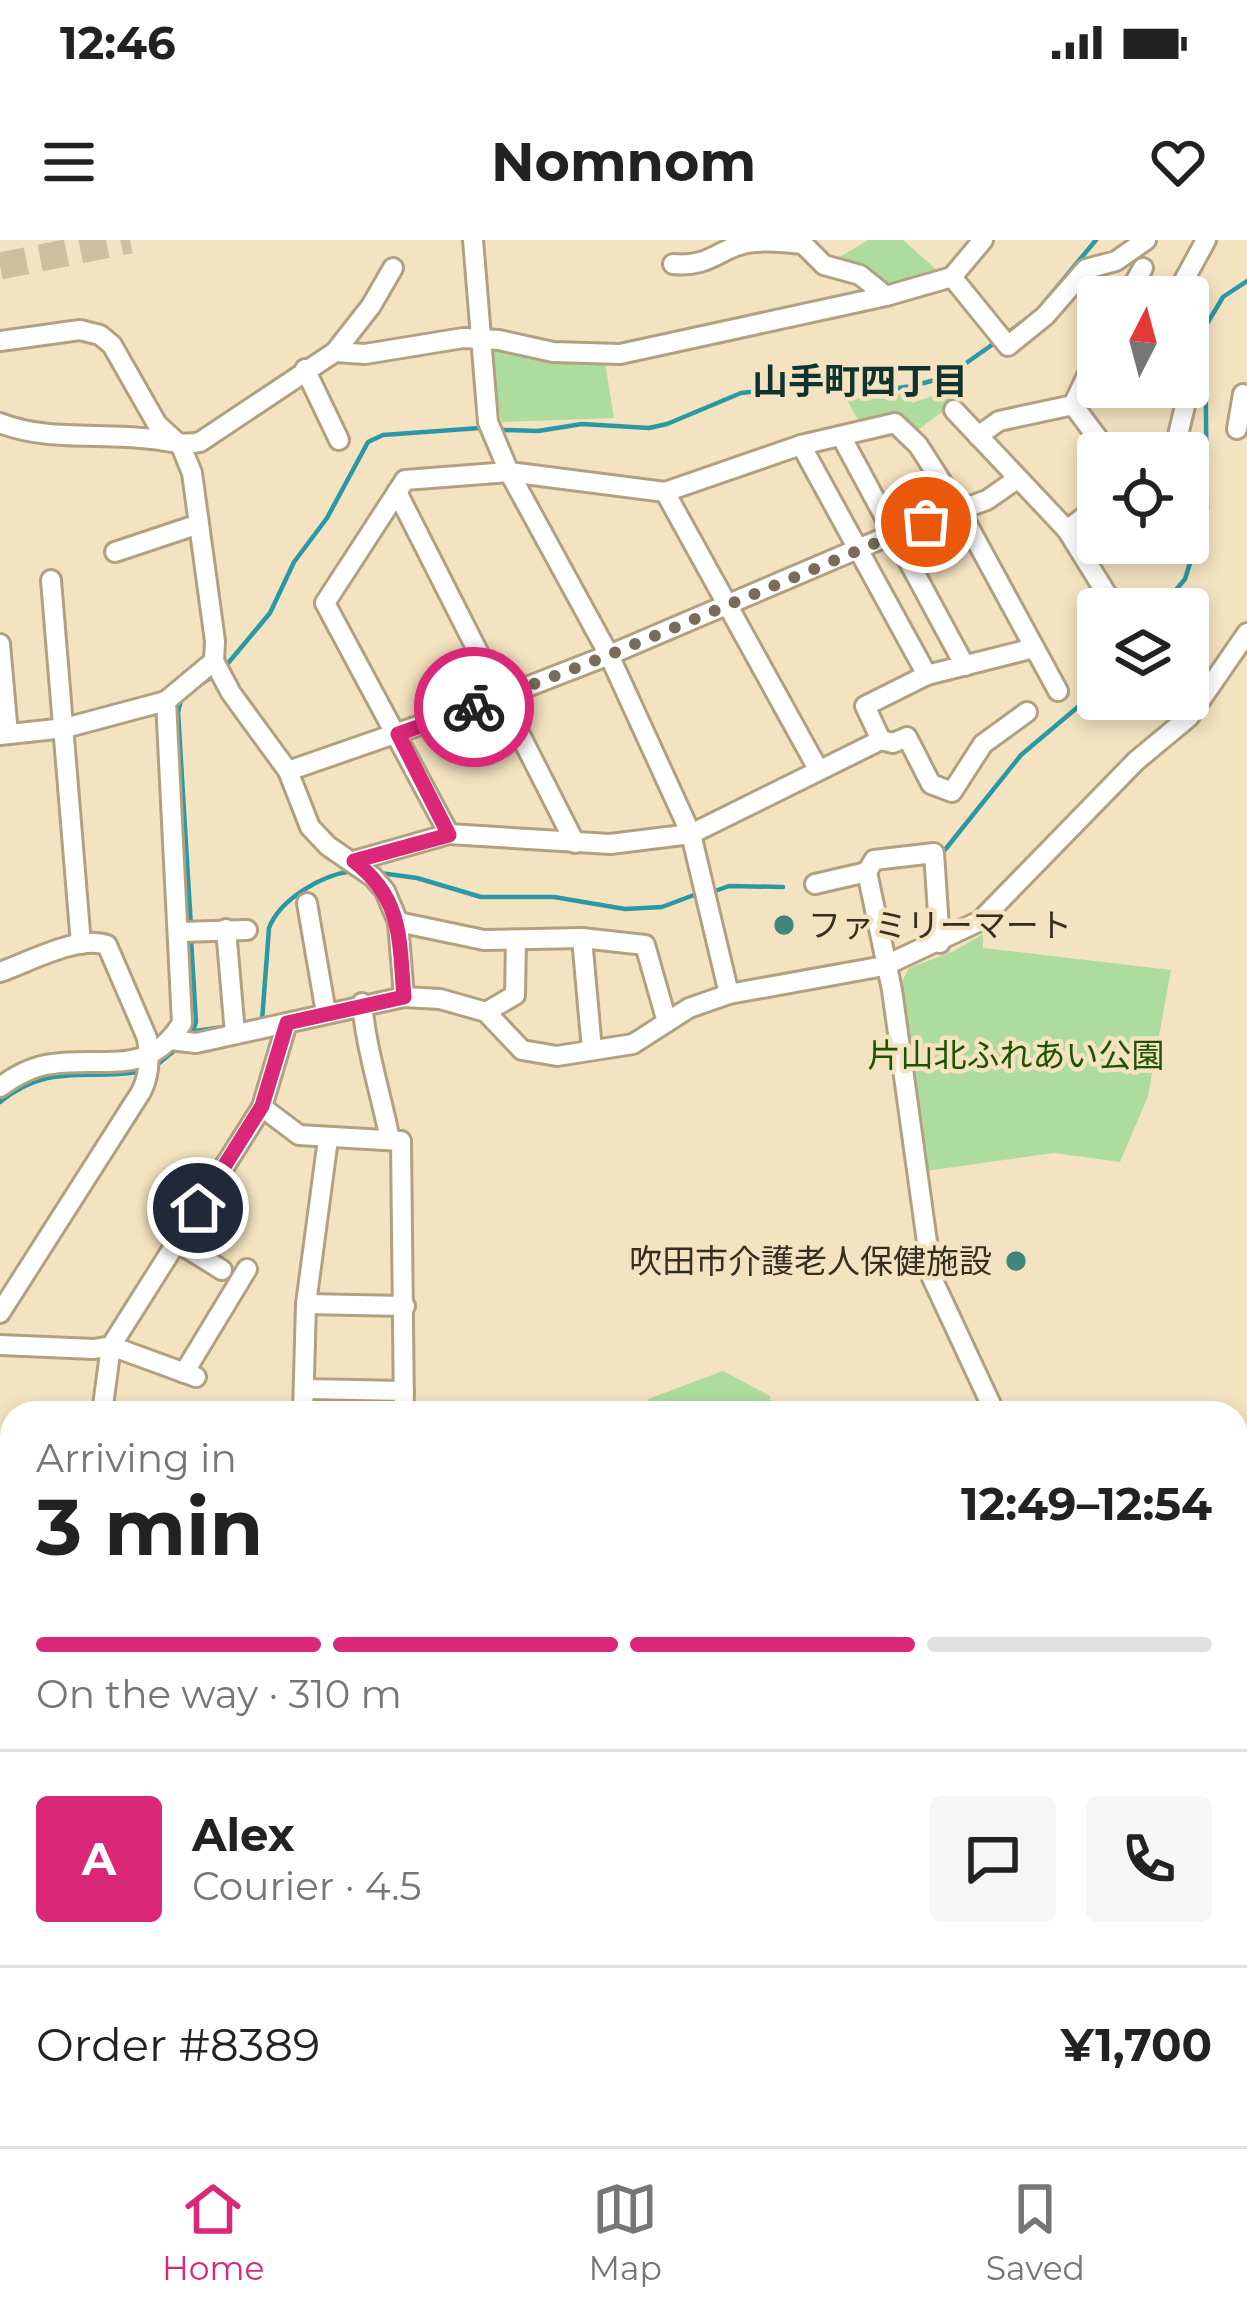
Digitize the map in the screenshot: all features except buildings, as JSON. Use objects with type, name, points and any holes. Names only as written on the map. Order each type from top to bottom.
[{"type":"street","points":[[473,240],[488,422],[509,472],[609,655],[691,834],[729,994]]},
{"type":"street","points":[[335,352],[365,354],[464,338],[553,352],[620,354],[952,277],[978,247],[956,240]]},
{"type":"street","points":[[952,277],[1008,346],[1046,316],[1086,269],[1116,261],[1146,240]]},
{"type":"street","points":[[1186,276],[1206,240]]},
{"type":"street","points":[[674,264],[698,266],[733,247],[755,242],[803,244],[824,266],[860,274],[886,296]]},
{"type":"street","points":[[0,423],[83,437],[190,444],[335,352],[371,306],[392,268]]},
{"type":"street","points":[[1138,276],[1143,268]]},
{"type":"street","points":[[0,340],[80,330],[100,335],[112,345],[158,424],[190,444]]},
{"type":"street","points":[[305,368],[339,440]]},
{"type":"street","points":[[1237,429],[1240,393]]},
{"type":"street","points":[[1073,405],[1077,397]]},
{"type":"street","points":[[978,436],[999,422],[1073,405]]},
{"type":"street","points":[[1073,405],[1093,432]]},
{"type":"street","points":[[954,410],[1067,530],[1102,588]]},
{"type":"street","points":[[449,835],[325,604],[405,480],[509,472],[665,492],[801,445],[895,424],[918,445],[958,509],[1058,692]]},
{"type":"street","points":[[841,436],[964,666]]},
{"type":"street","points":[[190,444],[218,668],[288,771],[310,827],[385,891],[398,922],[404,997]]},
{"type":"street","points":[[801,445],[927,675]]},
{"type":"street","points":[[288,771],[609,655],[893,534],[987,500],[1016,479]]},
{"type":"street","points":[[397,492],[575,843]]},
{"type":"street","points":[[665,492],[818,769]]},
{"type":"street","points":[[1067,530],[1077,522]]},
{"type":"street","points":[[115,552],[199,524]]},
{"type":"street","points":[[51,580],[80,944]]},
{"type":"street","points":[[1209,672],[1247,633]]},
{"type":"street","points":[[0,644],[4,735],[64,728],[166,701],[218,668]]},
{"type":"street","points":[[880,740],[865,706],[927,675],[1034,648]]},
{"type":"street","points":[[166,701],[189,931],[179,1042]]},
{"type":"street","points":[[354,861],[449,835],[610,844],[691,834],[880,740],[908,737],[931,784],[952,792],[982,744],[1027,712]]},
{"type":"street","points":[[0,1087],[45,1065],[117,1064],[179,1042],[404,997],[440,998],[485,1012],[522,1050],[557,1056],[633,1044],[689,1008],[729,994],[884,966],[980,922],[1136,760],[1184,720]]},
{"type":"street","points":[[940,943],[934,853],[874,860],[867,872],[892,990],[932,1278],[989,1401]]},
{"type":"street","points":[[815,884],[867,872]]},
{"type":"street","points":[[307,903],[326,1013]]},
{"type":"street","points":[[398,922],[484,940],[582,938],[645,945],[667,1022]]},
{"type":"street","points":[[226,929],[235,1034]]},
{"type":"street","points":[[189,931],[247,930]]},
{"type":"street","points":[[582,938],[592,1050]]},
{"type":"street","points":[[485,1012],[515,995],[516,940]]},
{"type":"street","points":[[0,972],[80,944],[96,941],[106,945],[147,1038],[149,1053],[141,1092],[0,1313]]},
{"type":"street","points":[[362,1003],[365,1042],[374,1059],[390,1140]]},
{"type":"street","points":[[104,1401],[111,1346],[262,1106],[287,1023]]},
{"type":"street","points":[[262,1106],[299,1135],[401,1142],[404,1401]]},
{"type":"street","points":[[304,1401],[306,1304],[328,1139]]},
{"type":"street","points":[[177,1242],[222,1270]]},
{"type":"street","points":[[0,1345],[111,1346],[190,1375],[247,1269]]},
{"type":"street","points":[[306,1304],[405,1306]]},
{"type":"street","points":[[304,1389],[404,1390]]},
{"type":"green space","points":[[868,240],[903,240],[938,271],[892,285],[862,265],[835,260]]},
{"type":"green space","points":[[499,347],[605,362],[614,418],[501,422],[491,355]]},
{"type":"green space","points":[[946,391],[956,402],[915,432],[860,423],[845,397],[908,393],[912,403]]},
{"type":"green space","name":"片山北ふれあい公園","points":[[983,934],[983,948],[1171,970],[1148,1096],[1120,1162],[1054,1153],[926,1171],[900,985],[909,968]]},
{"type":"green space","points":[[723,1371],[770,1396],[771,1401],[648,1401]]},
{"type":"waterway","points":[[1042,305],[1096,240]]},
{"type":"waterway","points":[[1178,588],[1185,579],[1207,509],[1205,327],[1223,297],[1247,281]]},
{"type":"waterway","points":[[1005,335],[1034,313]]},
{"type":"waterway","points":[[504,430],[538,431],[582,424],[649,428],[741,393],[807,386],[869,392],[912,386],[939,379],[996,342]]},
{"type":"waterway","points":[[224,668],[270,613],[294,562],[327,518],[368,442],[383,435],[480,428]]},
{"type":"waterway","points":[[194,689],[215,675]]},
{"type":"waterway","points":[[181,700],[191,927]]},
{"type":"waterway","points":[[944,851],[1021,755],[1077,708]]},
{"type":"waterway","points":[[262,1021],[269,928],[274,917],[303,890],[352,871]]},
{"type":"waterway","points":[[380,873],[417,878],[481,897],[554,897],[625,909],[662,907],[694,895]]},
{"type":"waterway","points":[[715,891],[729,886],[783,887]]},
{"type":"waterway","points":[[191,939],[196,1022],[192,1034]]},
{"type":"waterway","points":[[195,1031],[224,1027]]},
{"type":"waterway","points":[[158,1064],[180,1046]]},
{"type":"waterway","points":[[0,1102],[50,1077],[139,1072]]},
{"type":"tunnel","points":[[0,266],[130,240]]},
{"type":"way so far","points":[[474,707],[926,522]]},
{"type":"place","name":"ファミリーマート","points":[[784,925]]},
{"type":"place","name":"吹田市介護老人保健施設","points":[[1016,1261]]},
{"type":"district","name":"山手町四丁目","points":[[860,381]]},
{"type":"route","points":[[198,1208],[262,1106],[287,1023],[404,997],[398,922],[385,891],[354,861],[449,835],[398,734],[474,707]]}]
